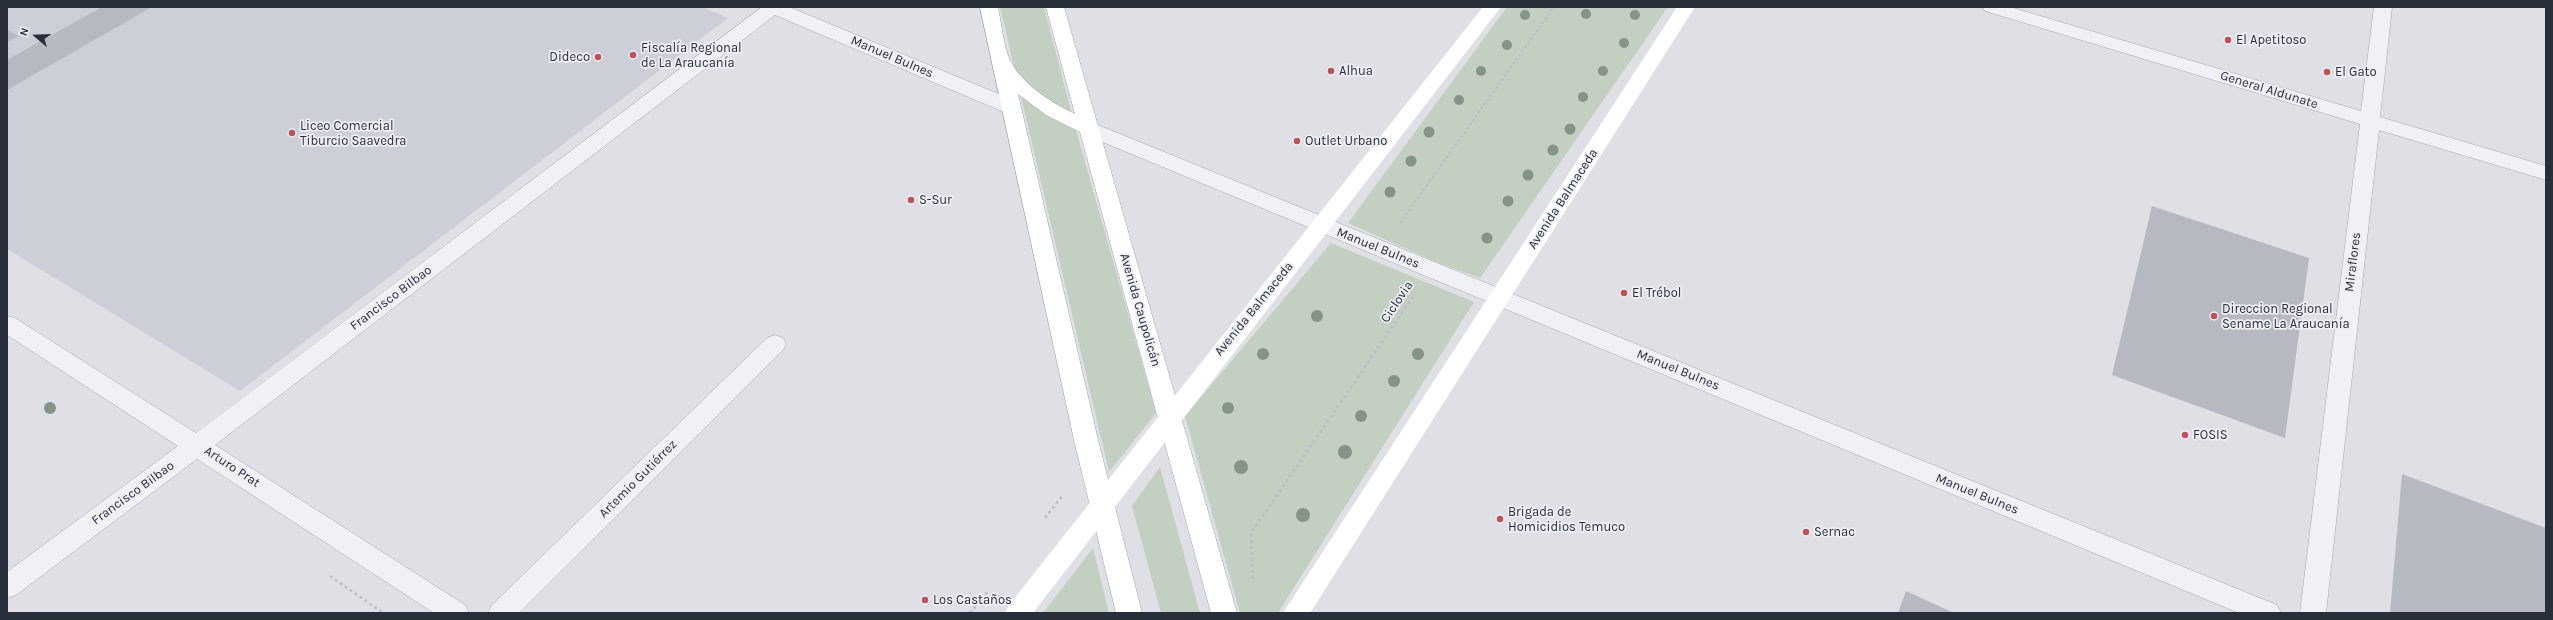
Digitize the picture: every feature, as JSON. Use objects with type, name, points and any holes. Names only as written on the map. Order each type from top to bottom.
[{"type":"main road","points":[[989,7],[1101,503],[1129,613]]},
{"type":"main road","name":"Avenida Caupolicán","points":[[1055,7],[1170,414],[1224,613]]},
{"type":"main road","name":"Avenida Balmaceda","points":[[1018,613],[1170,414],[1322,225],[1492,7]]},
{"type":"main road","name":"Avenida Balmaceda","points":[[1296,613],[1686,7]]},
{"type":"main road","points":[[1002,63],[1021,88],[1043,105],[1088,128]]},
{"type":"street","name":"Manuel Bulnes","points":[[774,7],[1012,107]]},
{"type":"street","name":"Francisco Bilbao","points":[[7,587],[198,445],[774,7]]},
{"type":"street","name":"General Aldunate","points":[[1991,7],[2546,173]]},
{"type":"street","name":"Miraflores","points":[[2313,613],[2383,7]]},
{"type":"street","name":"Manuel Bulnes","points":[[1088,128],[2268,613]]},
{"type":"street","name":"Arturo Prat","points":[[7,324],[198,445],[456,613]]},
{"type":"street","name":"Artemio Gutiérrez","points":[[501,613],[775,344]]},
{"type":"path","points":[[1398,227],[1554,7]]},
{"type":"path","name":"Ciclovia","points":[[1254,585],[1251,533],[1432,270]]},
{"type":"shaded area","name":"Liceo Comercial Tiburcio Saavedra","points":[[7,7],[702,7],[728,18],[240,391],[7,249]]},
{"type":"green space","points":[[1000,7],[1044,7],[1076,130],[1156,413],[1109,472]]},
{"type":"green space","points":[[1507,7],[1668,7],[1480,278],[1436,262],[1348,223]]},
{"type":"green space","points":[[1331,243],[1474,302],[1278,613],[1240,613],[1185,416]]},
{"type":"green space","points":[[1160,467],[1200,613],[1161,613],[1132,506]]},
{"type":"green space","points":[[1093,548],[1109,613],[1043,613]]},
{"type":"building","points":[[102,7],[152,7],[7,90],[7,60]]},
{"type":"building","points":[[7,30],[19,36],[7,42]]},
{"type":"building","name":"Direccion Regional Sename La Araucanía","points":[[2152,206],[2309,258],[2285,438],[2112,375]]},
{"type":"building","points":[[2402,474],[2546,528],[2546,613],[2390,613]]},
{"type":"building","points":[[1906,591],[1954,613],[1898,613]]},
{"type":"place","name":"El Apetitoso","points":[[2228,40]]},
{"type":"place","name":"Fiscalía Regional de La Araucanía","points":[[633,55]]},
{"type":"place","name":"Dideco","points":[[598,57]]},
{"type":"place","name":"Alhua","points":[[1331,71]]},
{"type":"place","name":"El Gato","points":[[2327,72]]},
{"type":"place","name":"Liceo Comercial Tiburcio Saavedra","points":[[292,133]]},
{"type":"place","name":"Outlet Urbano","points":[[1297,141]]},
{"type":"place","name":"S-Sur","points":[[911,200]]},
{"type":"place","name":"El Trébol","points":[[1624,293]]},
{"type":"place","name":"Direccion Regional Sename La Araucanía","points":[[2214,316]]},
{"type":"place","name":"FOSIS","points":[[2185,435]]},
{"type":"place","name":"Brigada de Homicidios Temuco","points":[[1500,519]]},
{"type":"place","name":"Sernac","points":[[1806,532]]},
{"type":"place","name":"Los Castaños","points":[[925,600]]}]
